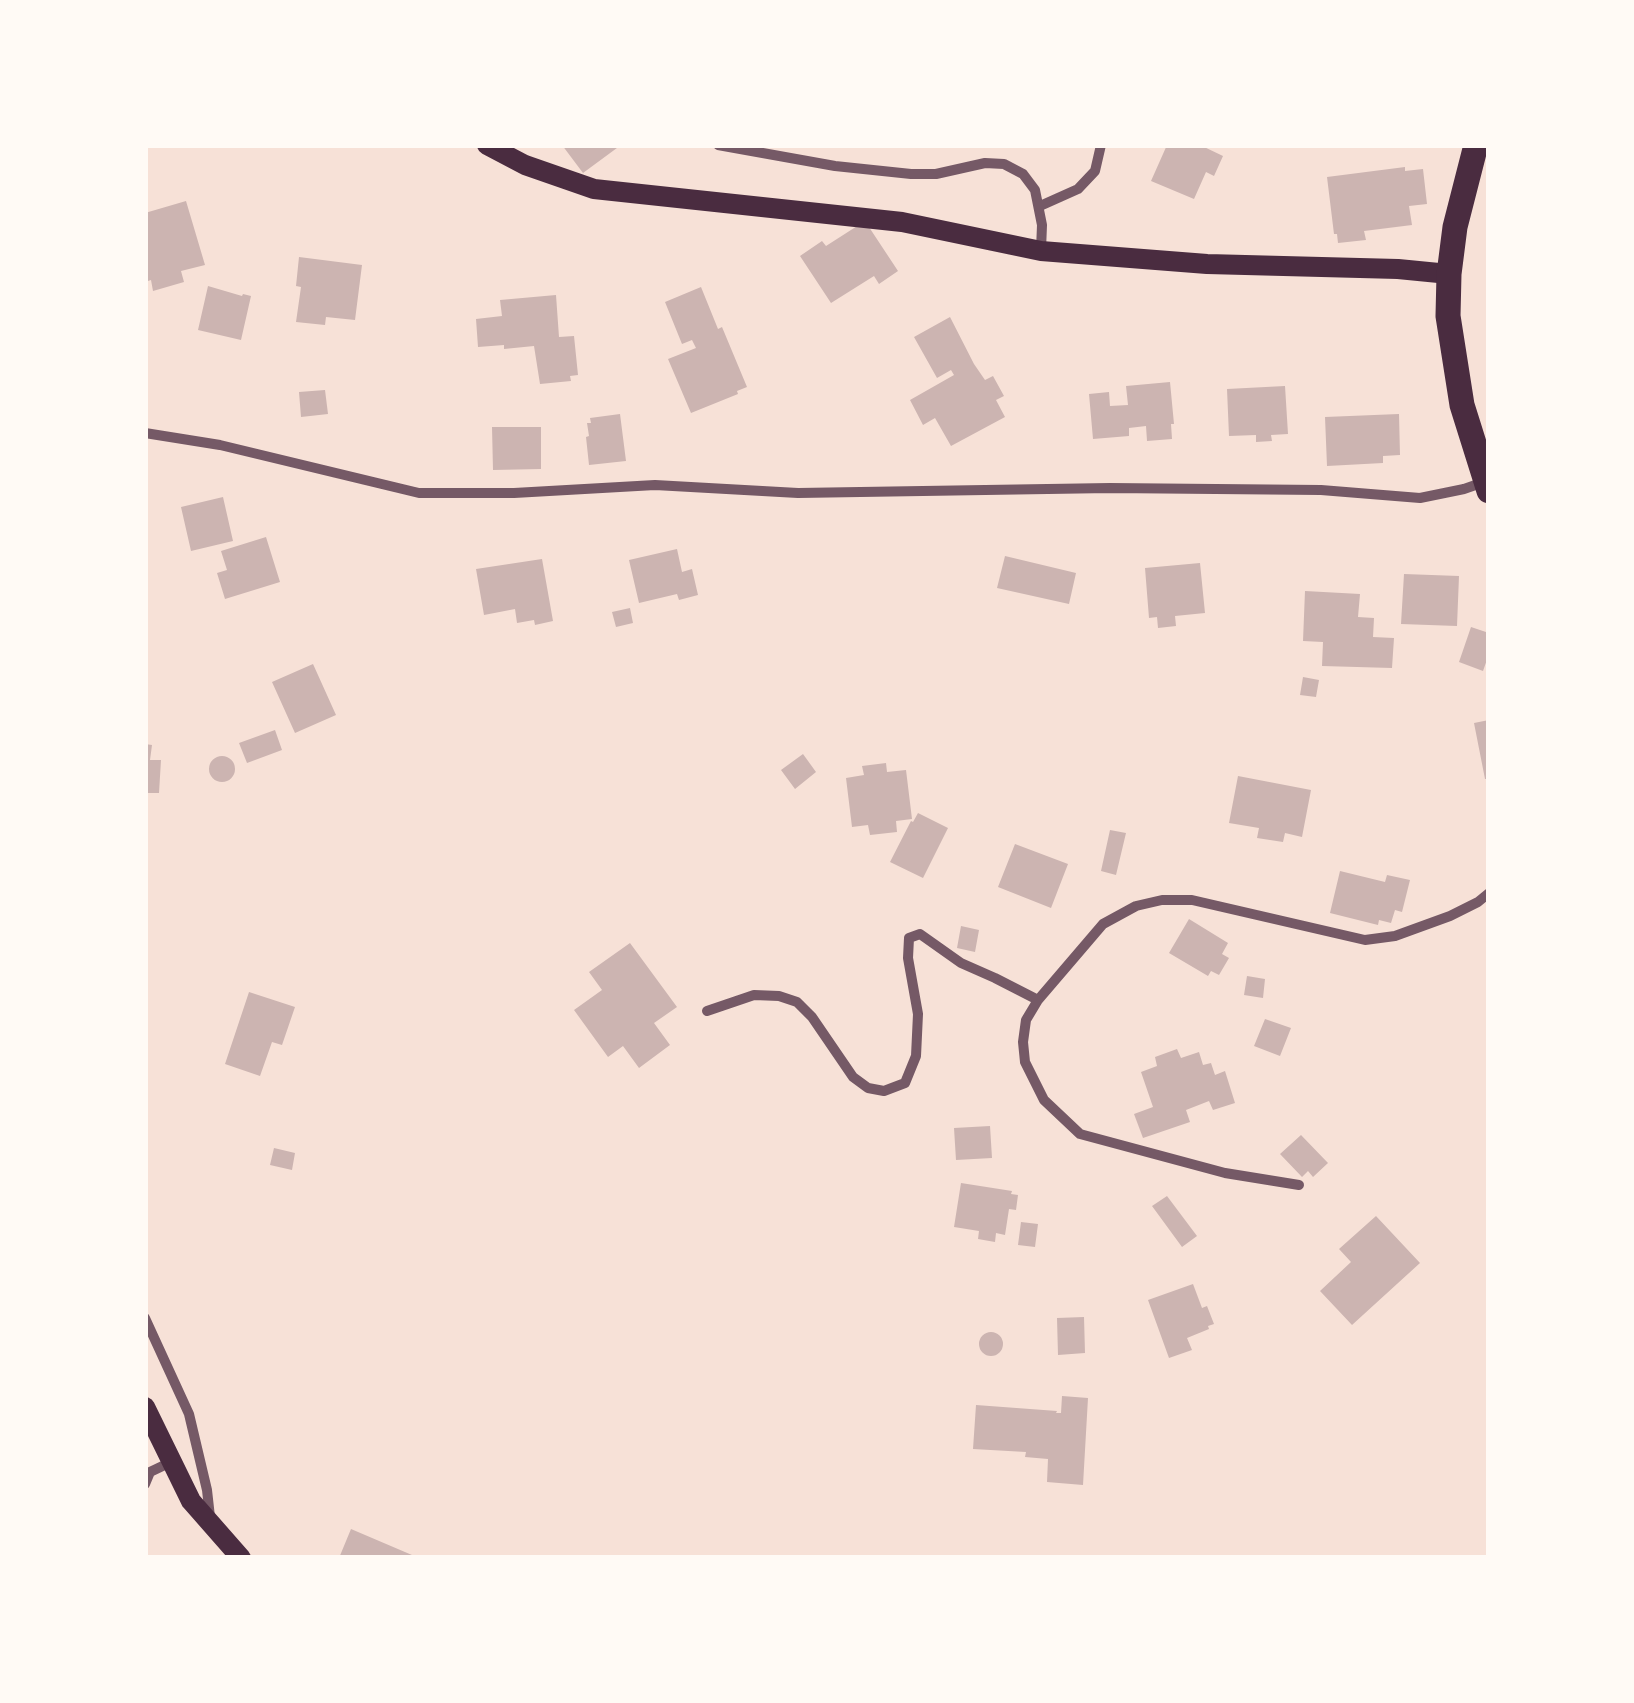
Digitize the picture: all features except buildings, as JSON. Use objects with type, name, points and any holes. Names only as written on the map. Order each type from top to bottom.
[{"type":"main road","points":[[487,145],[525,165],[594,188],[902,222],[1041,251],[1207,264],[1398,268],[1449,274]]},
{"type":"main road","points":[[1476,145],[1455,227],[1448,316],[1462,405],[1488,485]]},
{"type":"main road","points":[[145,1407],[191,1500],[241,1558]]},
{"type":"street","points":[[718,145],[835,166],[911,174],[936,174],[984,163],[1004,164],[1023,174],[1036,190],[1042,225],[1041,251]]},
{"type":"street","points":[[1040,206],[1078,189],[1096,171],[1100,145]]},
{"type":"street","points":[[145,433],[220,446],[419,493],[514,493],[655,484],[798,494],[1148,488],[1321,490],[1420,498],[1488,485]]},
{"type":"street","points":[[1299,1185],[1224,1173],[1080,1134],[1044,1100],[1025,1062],[1026,1020],[1038,1000],[1103,924],[1136,906],[1162,900],[1192,900],[1365,940],[1394,936],[1450,916],[1489,893]]},
{"type":"street","points":[[707,1011],[754,995],[779,996],[797,1002],[812,1017],[853,1077],[868,1088],[884,1091],[904,1083],[916,1056],[918,1014],[908,958],[909,938],[920,934],[961,963],[1038,1000]]},
{"type":"street","points":[[145,1318],[189,1414],[207,1490],[210,1523]]},
{"type":"street","points":[[145,1484],[150,1472],[172,1461]]}]
